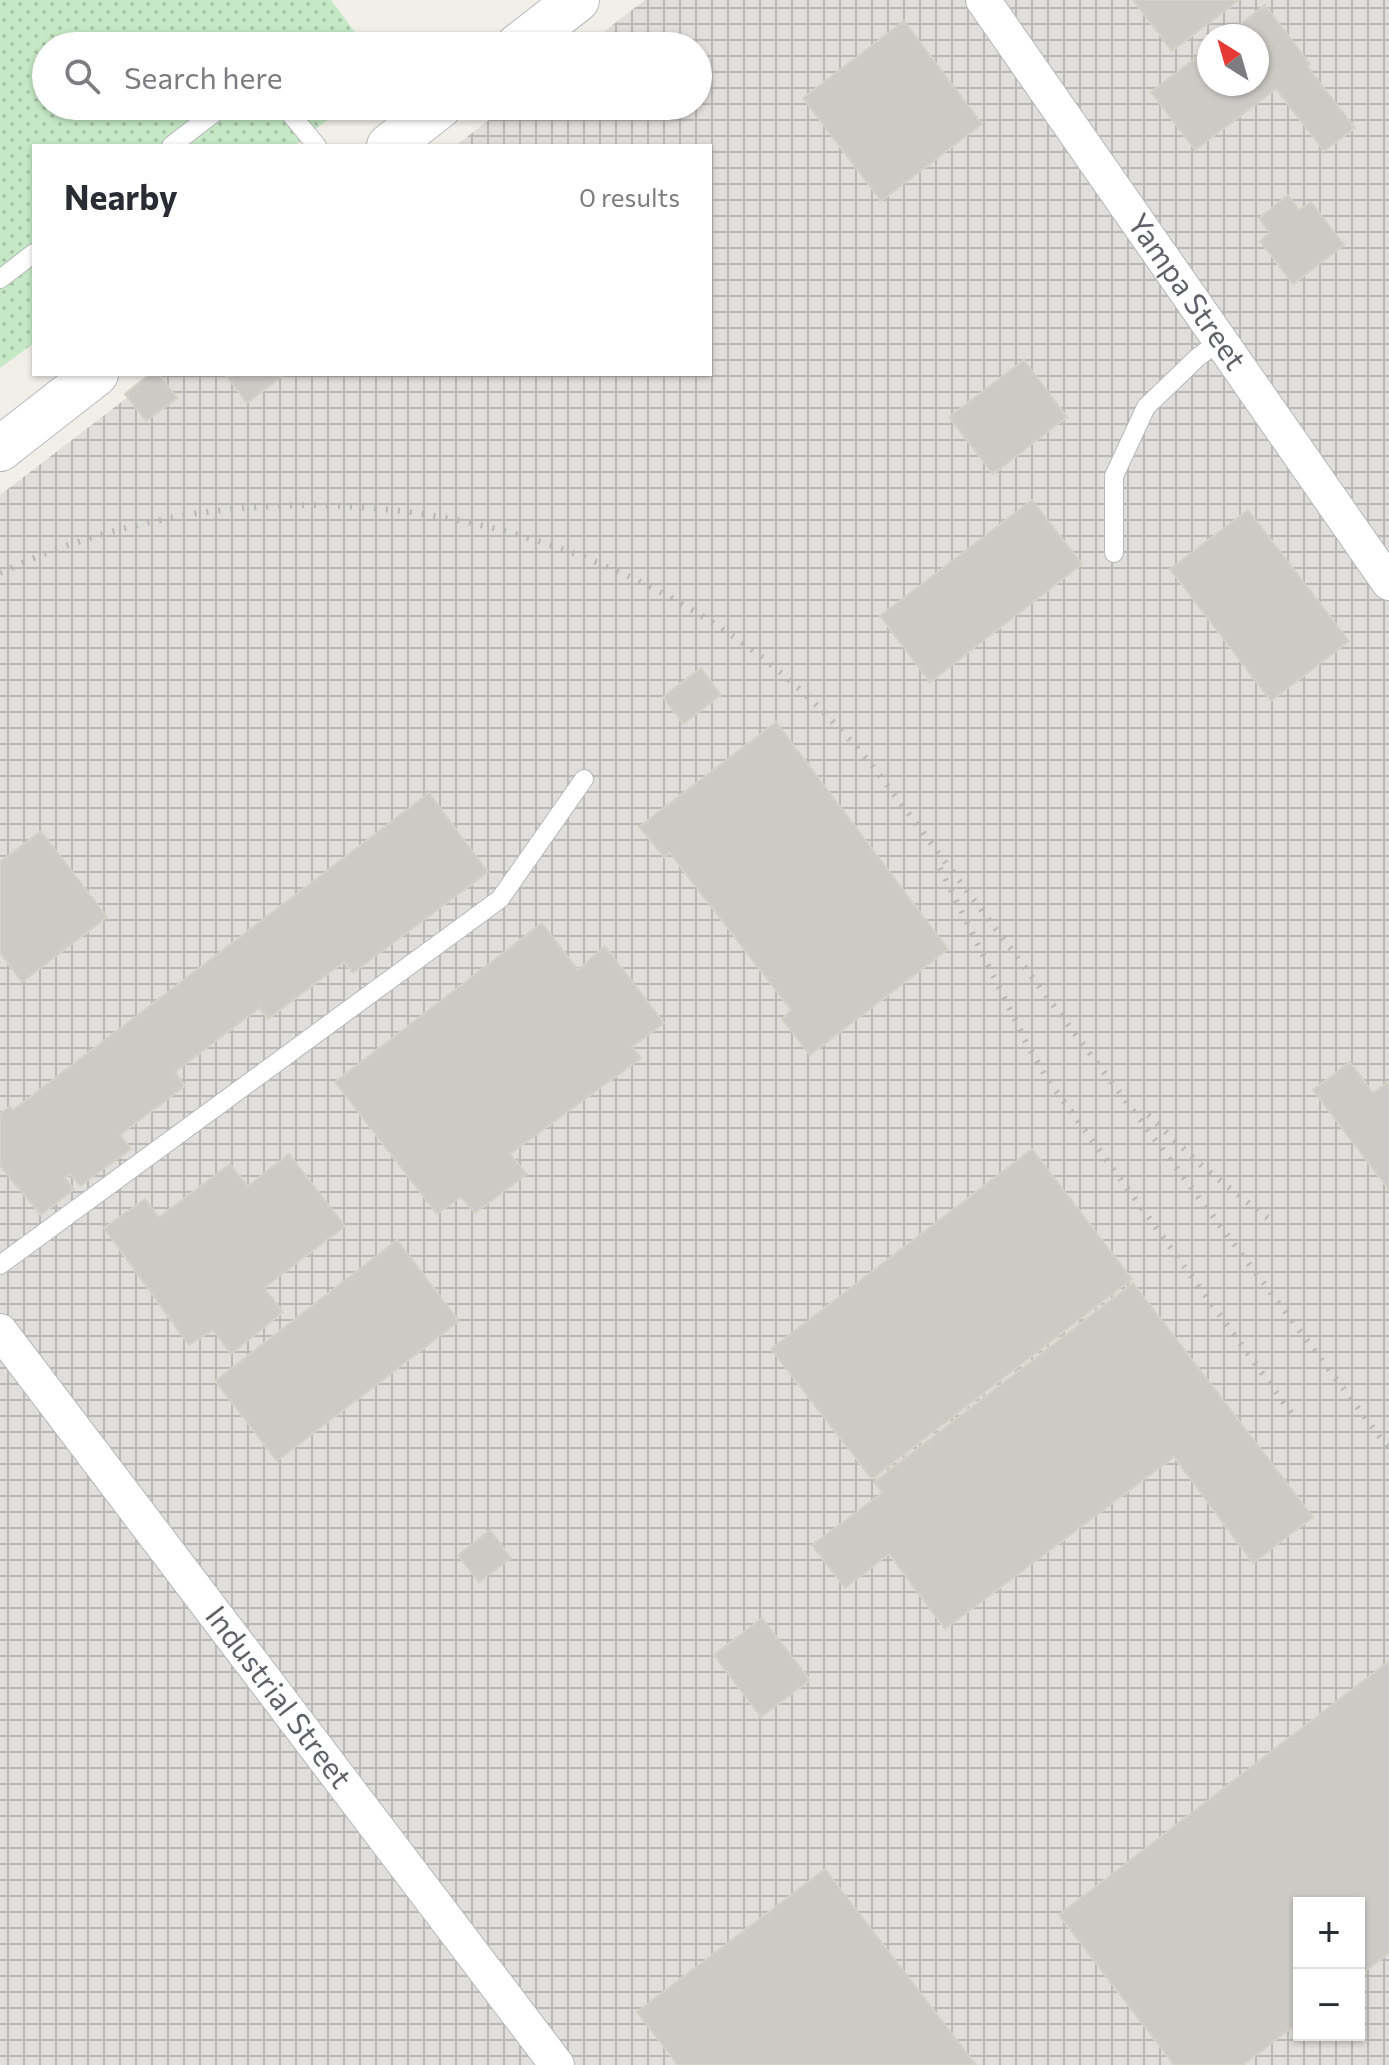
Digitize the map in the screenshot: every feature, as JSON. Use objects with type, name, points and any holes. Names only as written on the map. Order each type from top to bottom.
[{"type":"street","points":[[536,32],[577,0]]},
{"type":"street","name":"Yampa Street","points":[[983,0],[1389,583]]},
{"type":"street","points":[[392,144],[422,120]]},
{"type":"street","points":[[0,449],[93,376]]},
{"type":"street","name":"Industrial Street","points":[[4,1344],[553,2064]]},
{"type":"lane","points":[[174,144],[205,120]]},
{"type":"lane","points":[[296,120],[315,144]]},
{"type":"lane","points":[[0,279],[32,255]]},
{"type":"lane","points":[[1114,553],[1114,476],[1146,407],[1198,357],[1220,341]]},
{"type":"lane","points":[[0,1265],[500,899],[584,779]]},
{"type":"shaded area","points":[[645,0],[1389,0],[1389,2065],[0,2065],[0,495],[155,376],[712,376],[712,144],[458,144],[489,120],[712,120],[712,32],[603,32]]},
{"type":"green space","points":[[0,0],[331,0],[355,32],[32,32],[32,120],[328,120],[297,144],[32,144],[32,344],[0,368]]},
{"type":"building","points":[[1133,0],[1239,0],[1207,24],[1197,24],[1197,32],[1172,51]]},
{"type":"building","points":[[1265,5],[1355,128],[1324,151],[1276,89],[1269,94],[1269,24],[1240,24]]},
{"type":"building","points":[[904,21],[982,124],[881,201],[803,98]]},
{"type":"building","points":[[1197,57],[1197,96],[1267,96],[1195,150],[1151,92]]},
{"type":"building","points":[[1288,195],[1299,210],[1311,202],[1344,245],[1293,284],[1260,241],[1270,233],[1259,218]]},
{"type":"building","points":[[1024,360],[1067,417],[993,474],[949,417]]},
{"type":"building","points":[[148,376],[160,376],[177,398],[146,421],[125,394]]},
{"type":"building","points":[[227,376],[282,376],[247,403]]},
{"type":"building","points":[[1032,500],[1082,564],[930,682],[880,616]]},
{"type":"building","points":[[1248,510],[1349,641],[1271,701],[1170,569]]},
{"type":"building","points":[[701,668],[721,695],[683,724],[663,697]]},
{"type":"building","points":[[776,722],[948,949],[810,1055],[782,1019],[791,1010],[669,852],[665,858],[639,827]]},
{"type":"building","points":[[429,793],[488,872],[353,973],[344,962],[268,1019],[259,1008],[175,1072],[185,1086],[120,1135],[131,1149],[80,1186],[70,1174],[65,1178],[74,1189],[41,1215],[0,1166],[0,1114],[10,1106],[13,1110]]},
{"type":"building","points":[[41,831],[107,917],[22,982],[0,953],[0,862]]},
{"type":"building","points":[[542,923],[578,970],[605,946],[664,1023],[632,1047],[641,1058],[510,1154],[527,1174],[475,1213],[461,1197],[437,1214],[335,1082]]},
{"type":"building","points":[[1350,1062],[1373,1093],[1389,1081],[1389,1190],[1313,1090]]},
{"type":"building","points":[[1032,1149],[1132,1279],[872,1479],[771,1349]]},
{"type":"building","points":[[289,1154],[345,1226],[264,1288],[283,1312],[231,1354],[213,1330],[189,1345],[104,1228],[145,1199],[159,1217],[230,1164],[248,1186]]},
{"type":"building","points":[[397,1240],[459,1321],[277,1461],[215,1381]]},
{"type":"building","points":[[1133,1283],[1313,1517],[1253,1563],[1174,1457],[945,1629],[889,1554],[845,1588],[812,1545],[882,1493],[874,1482]]},
{"type":"building","points":[[490,1530],[511,1558],[479,1582],[458,1555]]},
{"type":"building","points":[[762,1618],[810,1680],[761,1717],[714,1655]]},
{"type":"building","points":[[1389,1661],[1389,1953],[1365,1971],[1365,1897],[1293,1897],[1293,2027],[1243,2065],[1174,2065],[1059,1915]]},
{"type":"building","points":[[825,1869],[976,2065],[678,2065],[637,2012]]},
{"type":"railway","points":[[0,573],[94,537],[191,514],[291,505],[390,510],[489,527],[584,557],[675,600],[774,667],[816,705],[868,760],[1389,1449]]},
{"type":"railway","points":[[940,868],[1046,1077],[1292,1414]]},
{"type":"railway","points":[[1148,1115],[1203,1167],[1269,1219]]}]
